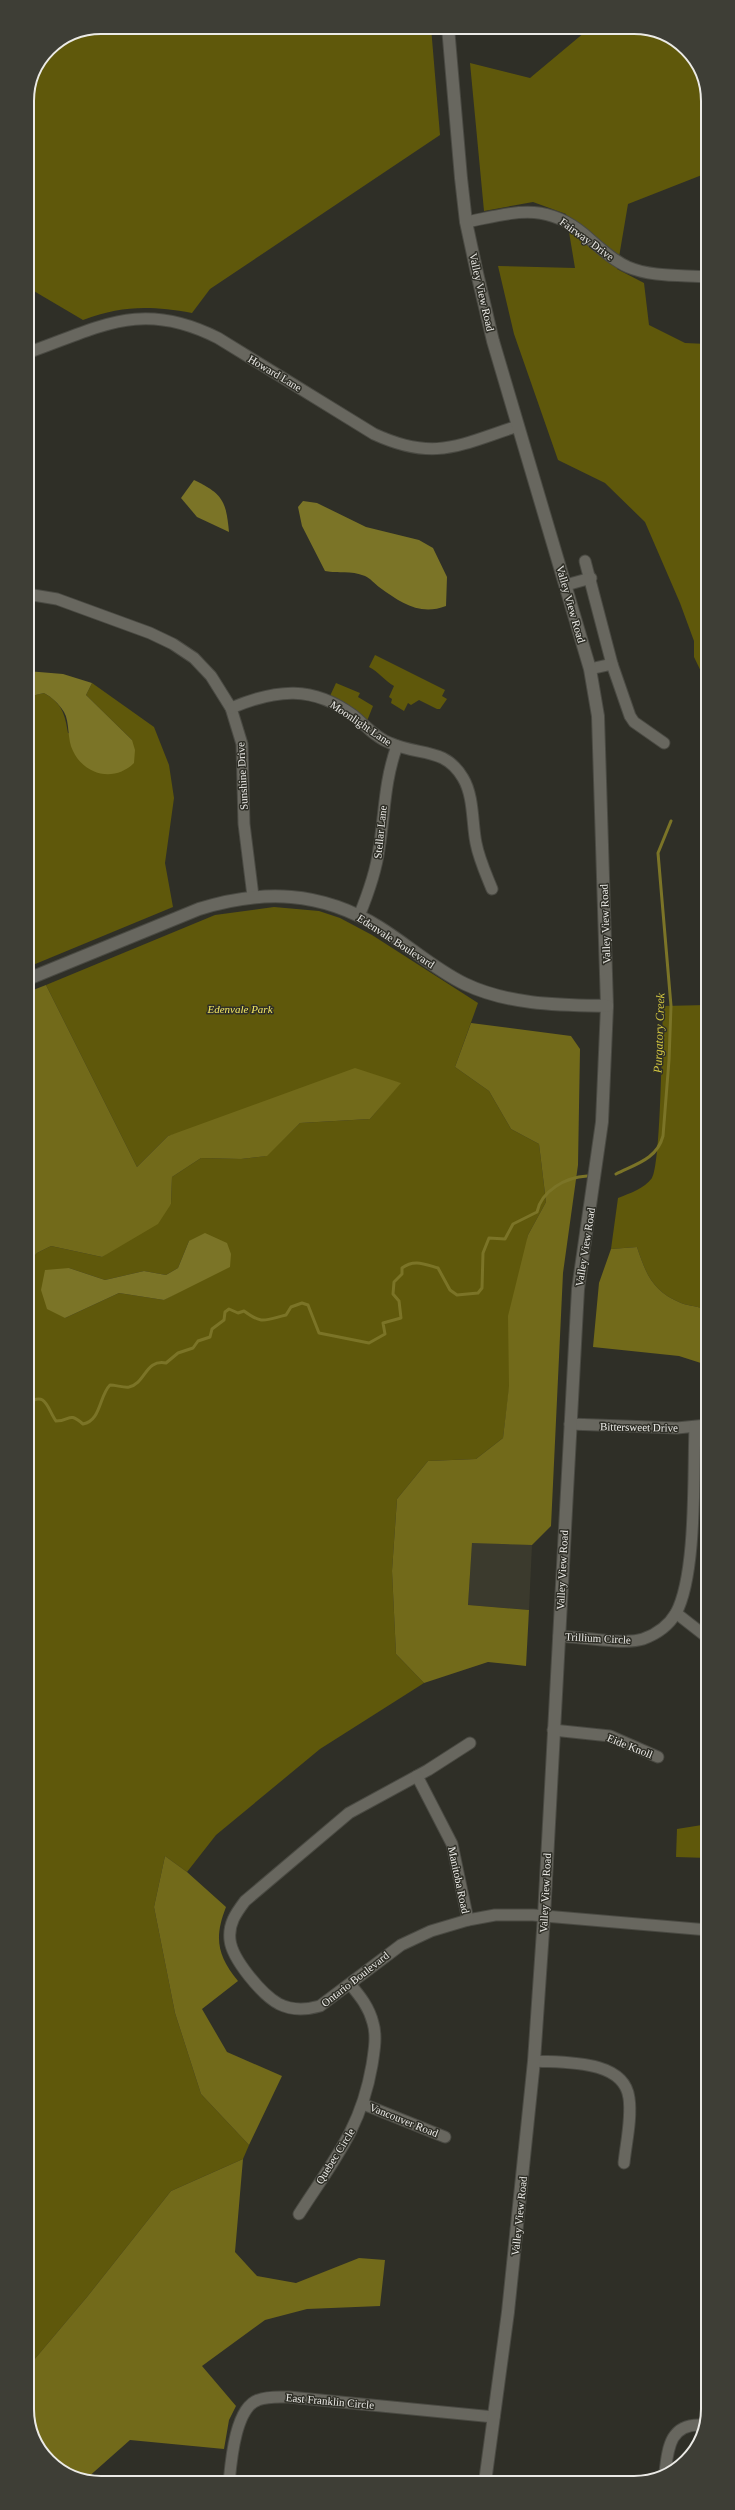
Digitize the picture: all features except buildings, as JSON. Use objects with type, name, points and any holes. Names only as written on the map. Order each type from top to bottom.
[{"type":"main road","name":"Valley View Road","points":[[449,34],[466,222],[493,341],[590,669],[598,723],[607,1006],[602,1122],[578,1289],[544,1916],[534,2061],[523,2178],[486,2476]]},
{"type":"main road","name":"Edenvale Boulevard","points":[[34,977],[199,909],[227,901],[253,896],[290,897],[320,901],[359,916],[446,973],[490,994],[527,1001],[607,1006]]},
{"type":"street","name":"Fairway Drive","points":[[466,222],[520,212],[546,213],[574,226],[629,268],[646,272],[701,277]]},
{"type":"street","name":"Howard Lane","points":[[34,350],[110,322],[132,318],[154,318],[198,328],[218,338],[374,434],[394,443],[414,449],[437,450],[458,446],[518,426]]},
{"type":"street","points":[[585,562],[591,578],[612,664],[630,716],[634,722],[664,743]]},
{"type":"street","points":[[566,585],[591,578]]},
{"type":"street","name":"Sunshine Drive","points":[[34,595],[57,599],[173,644],[194,658],[211,676],[231,708],[242,744],[244,824],[253,896]]},
{"type":"street","points":[[590,669],[612,664]]},
{"type":"street","name":"Moonlight Lane","points":[[231,708],[265,695],[284,693],[322,698],[340,706],[372,732],[397,746],[436,754],[448,760],[464,780],[476,846],[492,889]]},
{"type":"street","name":"Stellar Lane","points":[[359,916],[374,874],[380,848],[387,778],[397,746]]},
{"type":"street","name":"Bittersweet Drive","points":[[570,1424],[639,1428],[701,1426]]},
{"type":"street","name":"Trillium Circle","points":[[559,1636],[628,1640],[642,1639],[665,1626],[676,1613],[683,1591],[689,1560],[695,1426]]},
{"type":"street","points":[[676,1613],[701,1633]]},
{"type":"street","name":"Eide Knoll","points":[[553,1730],[610,1736],[658,1757]]},
{"type":"street","name":"Ontario Boulevard","points":[[470,1743],[417,1776],[349,1813],[245,1901],[236,1912],[231,1925],[230,1940],[233,1952],[240,1965],[278,2004],[292,2009],[307,2010],[320,2006],[400,1945],[431,1931],[468,1920],[495,1915],[544,1916],[701,1929]]},
{"type":"street","name":"Manitoba Road","points":[[417,1776],[452,1844],[468,1920]]},
{"type":"street","name":"Quebec Circle","points":[[299,2214],[344,2145],[363,2104],[375,2041],[374,2024],[368,2008],[350,1984]]},
{"type":"street","points":[[534,2061],[602,2068],[616,2074],[629,2098],[624,2163]]},
{"type":"street","name":"Vancouver Road","points":[[363,2104],[445,2137]]},
{"type":"street","name":"East Franklin Circle","points":[[229,2476],[233,2444],[245,2409],[256,2400],[269,2397],[494,2417]]},
{"type":"street","points":[[665,2468],[671,2440],[678,2431],[687,2426],[699,2425]]},
{"type":"shaded area","points":[[194,480],[217,494],[224,506],[229,532],[197,517],[181,498]]},
{"type":"shaded area","points":[[303,501],[317,503],[366,527],[419,540],[433,548],[447,577],[446,606],[428,610],[419,609],[403,603],[365,576],[354,573],[325,571],[302,526],[298,507]]},
{"type":"shaded area","points":[[34,672],[63,674],[92,683],[86,695],[132,740],[135,750],[134,763],[118,773],[110,774],[101,774],[85,766],[78,759],[71,747],[64,712],[53,699],[44,693],[34,695]]},
{"type":"shaded area","points":[[46,985],[137,1167],[168,1136],[355,1068],[401,1083],[370,1119],[300,1123],[267,1156],[241,1159],[201,1158],[172,1177],[171,1204],[158,1224],[102,1257],[51,1246],[37,1253],[34,1256],[34,990]]},
{"type":"shaded area","points":[[471,1023],[571,1036],[580,1049],[578,1165],[563,1273],[551,1526],[532,1545],[472,1543],[468,1605],[529,1610],[526,1666],[488,1662],[424,1683],[396,1654],[392,1571],[397,1499],[428,1461],[476,1459],[503,1438],[509,1386],[508,1316],[528,1235],[546,1202],[539,1144],[511,1129],[489,1091],[455,1067]]},
{"type":"shaded area","points":[[205,1233],[227,1243],[231,1254],[230,1267],[164,1300],[119,1293],[65,1318],[47,1309],[41,1290],[45,1270],[69,1268],[105,1280],[144,1271],[166,1275],[178,1268],[189,1241]]},
{"type":"shaded area","points":[[637,1247],[647,1273],[663,1293],[681,1303],[701,1308],[701,1363],[679,1356],[593,1347],[599,1283],[611,1249]]},
{"type":"shaded area","points":[[472,1542],[532,1545],[529,1610],[468,1605]]},
{"type":"shaded area","points":[[165,1856],[187,1872],[226,1907],[220,1928],[220,1946],[226,1963],[238,1981],[202,2009],[227,2052],[282,2076],[249,2145],[201,2094],[175,2013],[154,1907]]},
{"type":"shaded area","points":[[243,2159],[235,2252],[257,2276],[296,2283],[359,2258],[385,2260],[380,2306],[307,2309],[265,2320],[202,2366],[236,2406],[229,2420],[224,2449],[130,2440],[90,2475],[83,2474],[67,2467],[57,2459],[43,2443],[39,2435],[35,2422],[34,2409],[34,2360],[87,2297],[171,2191]]},
{"type":"green space","points":[[101,34],[432,34],[440,135],[210,289],[192,313],[163,309],[137,308],[124,309],[97,315],[83,320],[34,291],[35,88],[39,75],[45,64],[64,45],[75,39],[88,35]]},
{"type":"green space","points":[[583,34],[639,34],[660,39],[678,51],[692,67],[700,88],[701,175],[628,204],[617,269],[644,283],[649,325],[685,343],[701,344],[701,672],[694,657],[694,641],[680,603],[645,522],[605,483],[558,460],[514,334],[498,266],[575,268],[566,214],[533,202],[484,211],[470,63],[530,78]]},
{"type":"green space","points":[[375,655],[445,690],[442,696],[447,699],[440,709],[419,700],[411,705],[408,703],[404,711],[391,703],[392,699],[389,697],[394,686],[369,667]]},
{"type":"green space","points":[[92,683],[154,727],[169,765],[174,798],[165,863],[173,907],[34,965],[34,695],[44,693],[59,705],[66,720],[68,733],[132,740],[86,695]]},
{"type":"green space","points":[[336,683],[360,693],[358,697],[373,706],[367,721],[347,705],[330,696]]},
{"type":"green space","name":"Edenvale Park","points":[[274,907],[319,911],[340,918],[372,935],[478,1003],[455,1067],[489,1091],[511,1129],[539,1144],[546,1202],[528,1235],[503,1438],[476,1459],[428,1461],[397,1499],[392,1571],[396,1654],[424,1683],[320,1749],[216,1835],[187,1872],[165,1856],[154,1907],[175,2013],[201,2094],[249,2145],[243,2159],[171,2191],[87,2297],[34,2360],[34,1256],[37,1253],[51,1246],[102,1257],[171,1204],[172,1177],[201,1158],[241,1159],[266,1156],[300,1123],[370,1119],[400,1083],[388,1080],[168,1136],[137,1167],[46,985],[215,915]],"holes":[[[189,1241],[187,1287],[164,1300],[119,1293],[65,1318],[69,1268],[105,1280],[144,1271],[166,1275],[178,1268]]]},
{"type":"green space","points":[[701,1005],[701,1308],[681,1303],[663,1293],[647,1273],[637,1247],[611,1249],[618,1198],[649,1182],[655,1168],[659,1124],[663,1006]]},
{"type":"green space","points":[[701,1825],[701,1858],[676,1857],[677,1829]]},
{"type":"waterway","name":"Purgatory Creek","points":[[616,1174],[645,1160],[656,1150],[663,1136],[669,1060],[671,1006],[658,853],[671,821]]},
{"type":"waterway","name":"Purgatory Creek","points":[[34,1400],[43,1400],[56,1421],[61,1421],[72,1417],[83,1424],[89,1422],[97,1413],[106,1390],[110,1385],[127,1387],[135,1385],[154,1364],[166,1363],[178,1353],[193,1348],[198,1341],[210,1337],[212,1329],[224,1320],[225,1312],[229,1309],[238,1313],[244,1311],[260,1320],[268,1320],[286,1315],[291,1307],[302,1303],[308,1305],[319,1333],[369,1343],[385,1334],[383,1323],[401,1318],[399,1301],[393,1294],[394,1282],[402,1274],[402,1268],[406,1265],[415,1263],[438,1268],[450,1290],[457,1295],[478,1293],[482,1288],[483,1253],[489,1238],[505,1239],[513,1224],[537,1212],[539,1204],[556,1186],[571,1179],[587,1176]]}]
